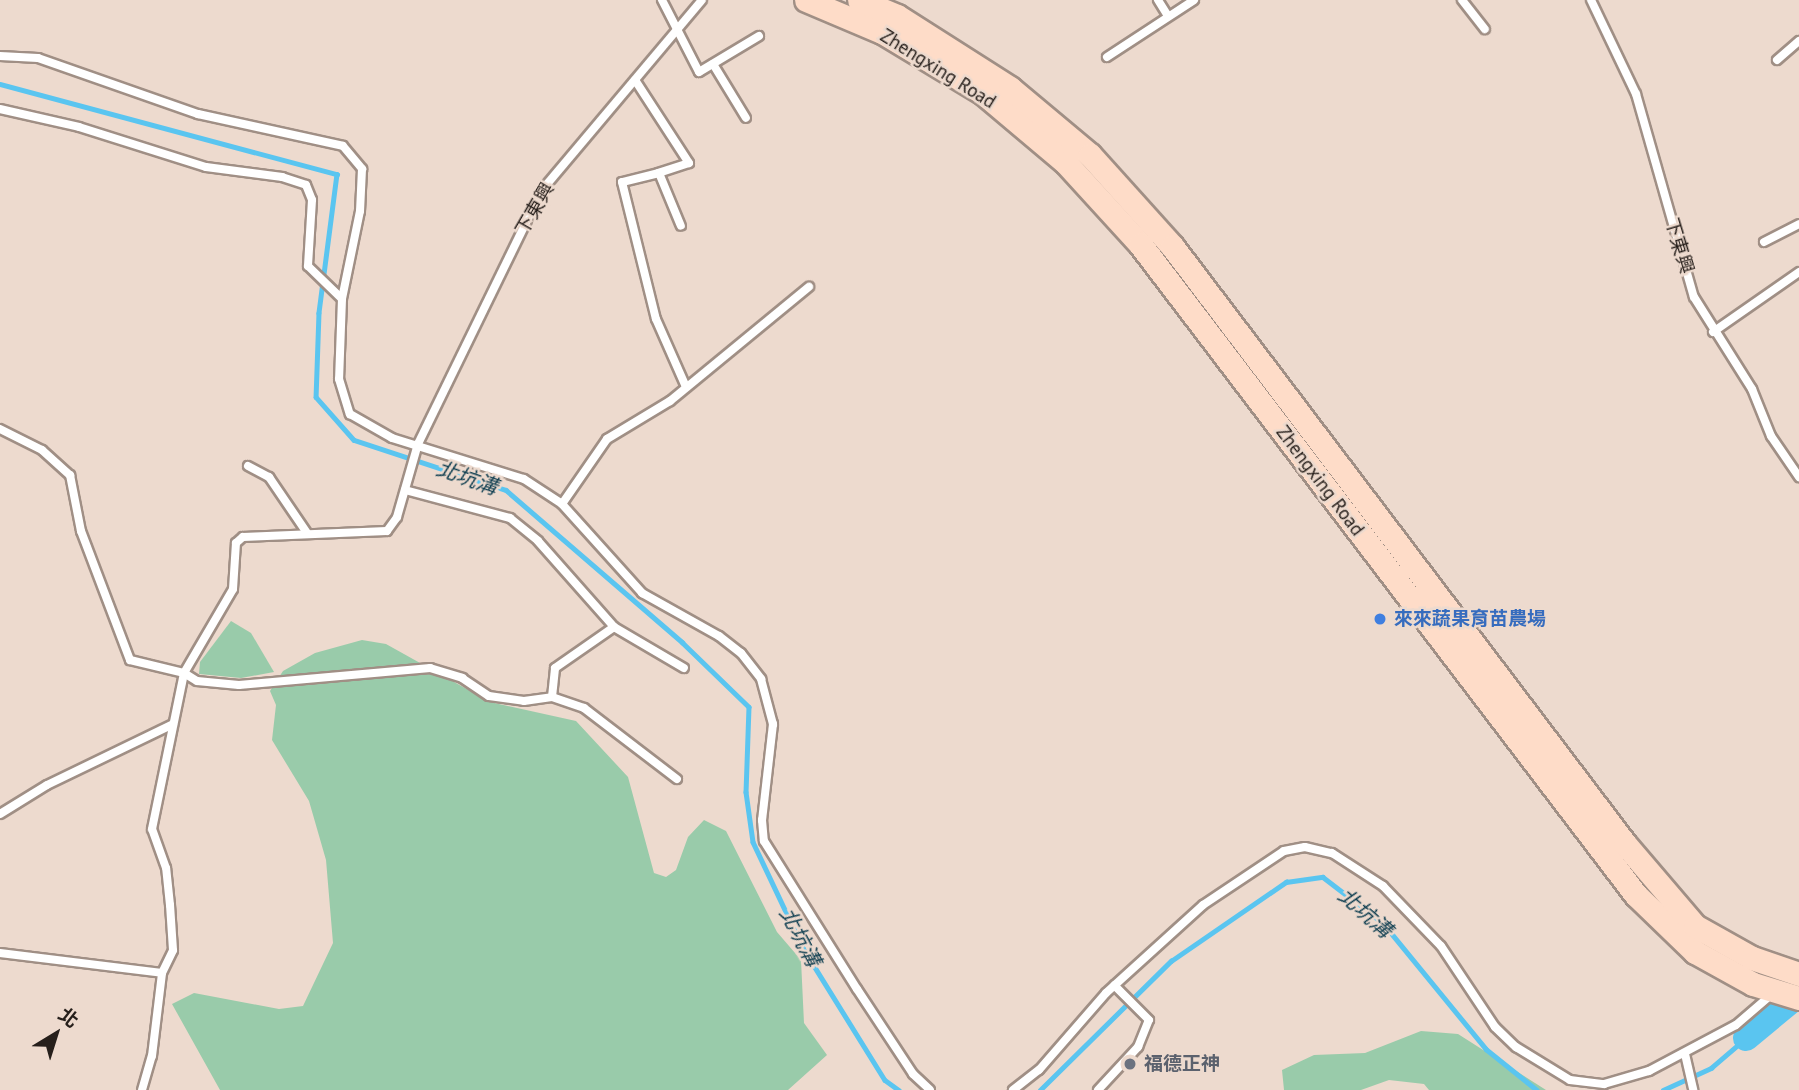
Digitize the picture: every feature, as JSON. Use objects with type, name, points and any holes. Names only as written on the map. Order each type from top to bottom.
[{"type":"main road","name":"Zhengxing Road","points":[[806,0],[881,32],[984,93],[1066,163],[1140,244],[1636,895],[1695,952],[1753,984],[1792,984]]},
{"type":"main road","name":"Zhengxing Road","points":[[859,0],[897,16],[1010,88],[1090,155],[1181,257],[1625,844],[1695,926],[1792,984]]},
{"type":"lane","points":[[662,0],[699,72],[759,36]]},
{"type":"lane","name":"下東興","points":[[307,534],[387,531],[397,517],[418,446],[542,190],[702,0]]},
{"type":"lane","points":[[1158,0],[1168,16]]},
{"type":"lane","points":[[1107,57],[1194,0]]},
{"type":"lane","points":[[1462,0],[1485,29]]},
{"type":"lane","name":"下東興","points":[[1591,0],[1636,94],[1693,296],[1713,332],[1752,388],[1771,436],[1799,477]]},
{"type":"lane","points":[[1777,60],[1799,41]]},
{"type":"lane","points":[[0,56],[38,58],[198,114],[343,146],[362,169],[360,211],[342,299],[339,379],[350,414],[392,438],[524,479],[562,504],[642,593],[719,635],[741,653],[761,679],[773,724],[762,820],[764,841],[913,1074],[930,1090]]},
{"type":"lane","points":[[713,64],[746,118]]},
{"type":"lane","points":[[635,80],[689,163],[622,182],[656,319],[686,387]]},
{"type":"lane","points":[[0,110],[79,127],[205,167],[282,177],[306,185],[312,200],[308,266],[342,299]]},
{"type":"lane","points":[[659,173],[681,226]]},
{"type":"lane","points":[[1764,242],[1799,224]]},
{"type":"lane","points":[[1713,332],[1799,272]]},
{"type":"lane","points":[[562,504],[607,439],[670,401],[809,287]]},
{"type":"lane","points":[[0,429],[42,450],[69,475],[81,531],[131,660],[184,673],[197,681],[239,685],[430,668],[462,678],[489,696],[524,701],[552,697],[584,708],[677,779]]},
{"type":"lane","points":[[248,466],[269,477],[307,534]]},
{"type":"lane","points":[[405,490],[510,517],[538,541],[614,627],[684,668]]},
{"type":"lane","points":[[142,1090],[152,1056],[162,973],[173,950],[166,868],[152,829],[184,673],[233,589],[236,543],[243,537],[307,534]]},
{"type":"lane","points":[[552,697],[555,668],[614,627]]},
{"type":"lane","points":[[0,814],[47,785],[173,724]]},
{"type":"lane","points":[[1013,1090],[1039,1070],[1115,986],[1203,905],[1284,851],[1305,847],[1332,853],[1383,886],[1441,946],[1495,1027],[1516,1047],[1570,1080],[1604,1084],[1626,1080],[1685,1054],[1736,1025],[1792,984]]},
{"type":"lane","points":[[0,953],[162,973]]},
{"type":"lane","points":[[1098,1090],[1138,1047],[1149,1020],[1115,986]]},
{"type":"lane","points":[[1685,1054],[1693,1090]]},
{"type":"green space","points":[[231,621],[251,633],[274,672],[241,678],[199,674],[200,662]]},
{"type":"green space","points":[[362,640],[386,644],[490,702],[576,721],[628,777],[654,873],[666,877],[676,870],[688,837],[704,820],[726,831],[777,932],[801,960],[804,1023],[827,1055],[788,1090],[220,1090],[172,1004],[194,993],[279,1009],[303,1006],[333,943],[326,860],[309,801],[272,740],[276,705],[270,691],[283,671],[315,653]]},
{"type":"green space","points":[[1421,1031],[1458,1034],[1546,1090],[1429,1090],[1424,1084],[1389,1080],[1361,1090],[1284,1090],[1282,1070],[1314,1055],[1365,1053]]},
{"type":"waterway","name":"北坑溝","points":[[0,84],[337,174],[319,313],[316,397],[354,440],[506,490],[682,642],[749,707],[746,792],[753,842],[803,948],[885,1080],[899,1090]]},
{"type":"waterway","name":"北坑溝","points":[[1040,1090],[1171,961],[1286,882],[1323,877],[1383,923],[1486,1049],[1537,1090]]},
{"type":"waterway","name":"北坑溝","points":[[1746,1038],[1799,994]]},
{"type":"waterway","name":"北坑溝","points":[[1663,1090],[1711,1068],[1746,1038]]},
{"type":"place","name":"來來蔬果育苗農場","points":[[1380,619]]},
{"type":"place","name":"福德正神","points":[[1130,1064]]}]
